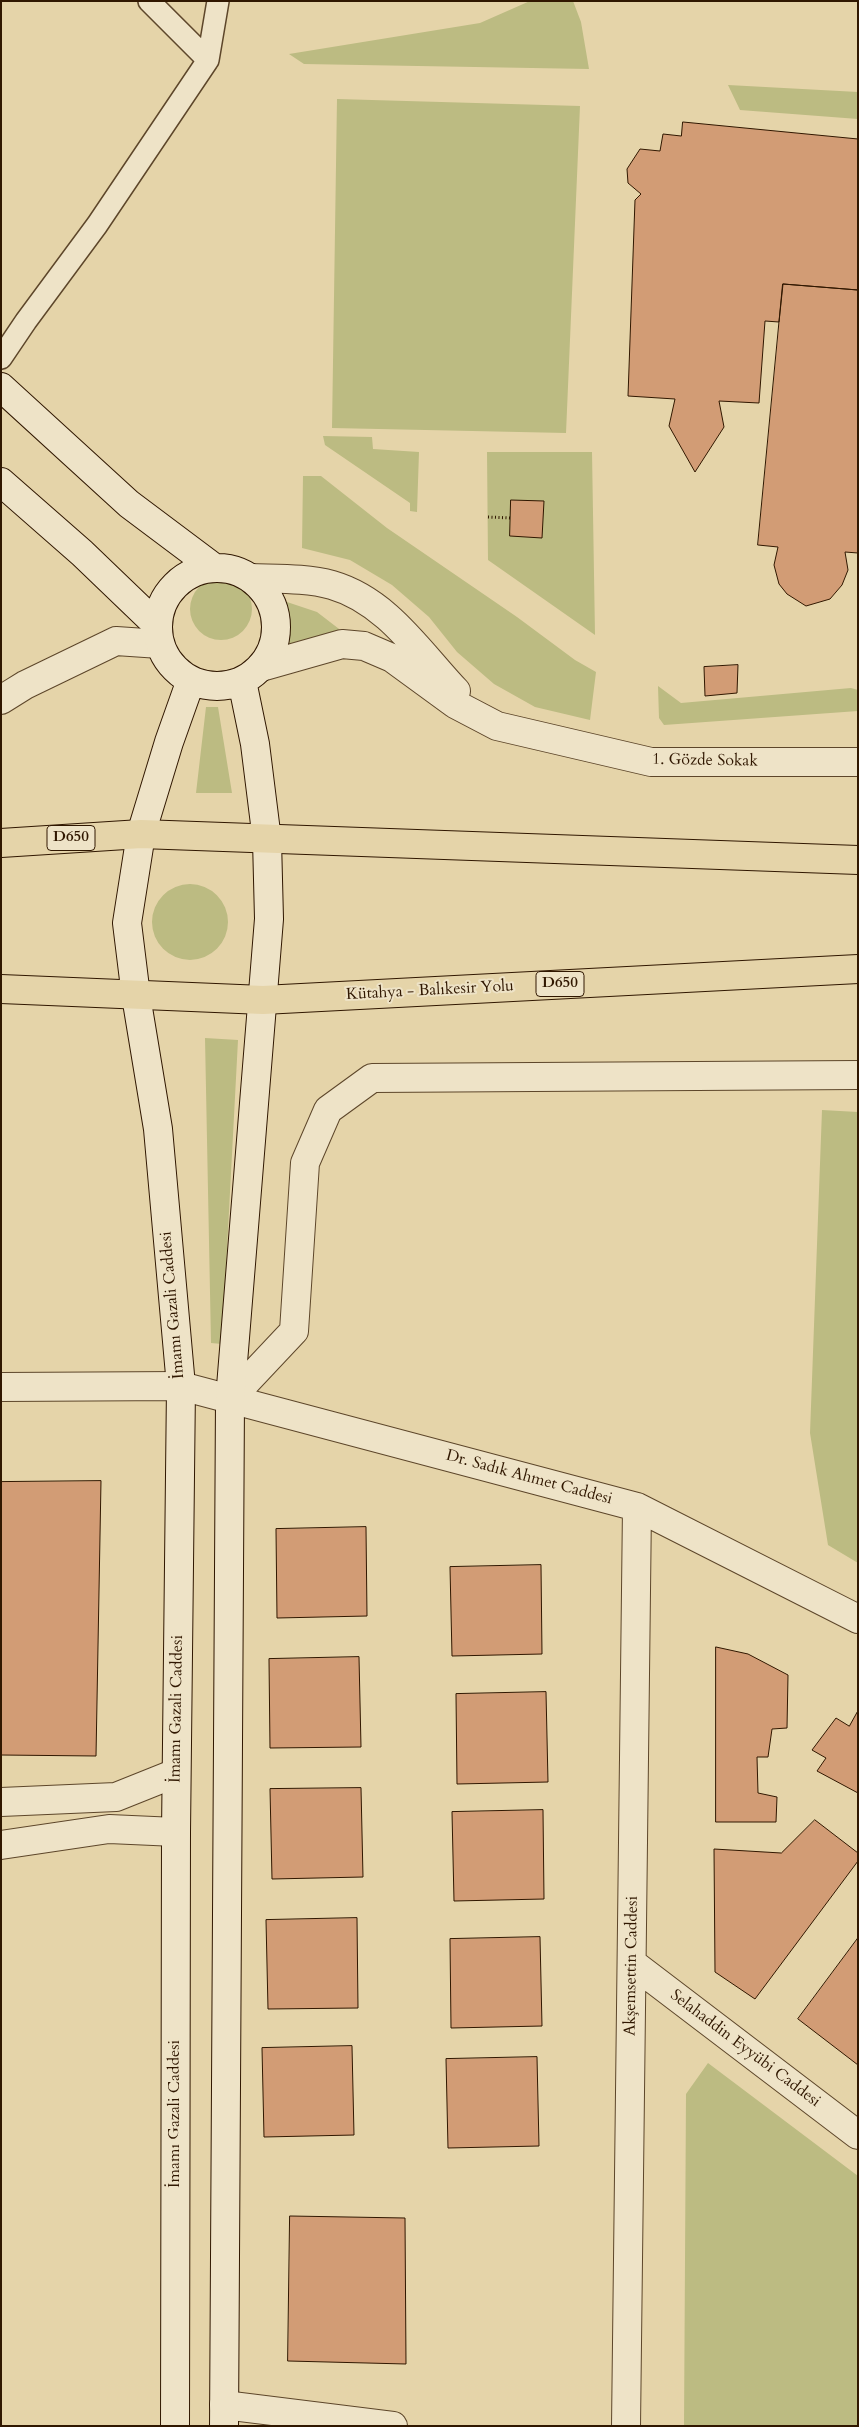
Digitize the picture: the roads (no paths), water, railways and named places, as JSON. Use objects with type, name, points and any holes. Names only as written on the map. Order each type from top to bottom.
[{"type":"highway","points":[[141,834],[858,860]]},
{"type":"highway","name":"D650","points":[[1,842],[141,834]]},
{"type":"highway","name":"Kütahya - Balıkesir Yolu","points":[[1,989],[263,1000],[858,969]]},
{"type":"street","points":[[1,387],[129,504],[213,568]]},
{"type":"street","points":[[1,482],[82,553],[159,635]]},
{"type":"street","points":[[393,2426],[224,2415],[230,1399],[269,919],[267,840],[255,744],[252,674],[272,649],[276,623],[274,610],[265,592],[251,578],[233,570],[213,568],[195,572],[180,580],[168,593],[160,609],[159,635],[167,659],[178,672],[191,680],[208,685],[225,686],[252,674],[342,644],[364,646],[392,658],[455,704],[497,726]]},
{"type":"street","points":[[251,578],[287,579],[331,585],[356,596],[393,621],[459,694],[497,726]]},
{"type":"street","points":[[1,700],[26,685],[116,640],[159,635]]},
{"type":"street","name":"İmamı Gazali Caddesi","points":[[174,2426],[176,1773],[180,1386],[158,1129],[136,996],[127,923],[141,834],[169,742],[191,680]]},
{"type":"street","name":"1. Gözde Sokak","points":[[497,726],[651,762],[858,762]]},
{"type":"street","points":[[230,1399],[294,1331],[305,1162],[328,1110],[372,1078],[858,1075]]},
{"type":"street","name":"Dr. Sadık Ahmet Caddesi","points":[[1,1387],[180,1386],[637,1507],[858,1619]]},
{"type":"street","name":"Akşemsettin Caddesi","points":[[626,2426],[637,1507]]},
{"type":"street","points":[[1,1802],[116,1797],[176,1773]]},
{"type":"street","points":[[1,1846],[109,1829],[176,1832]]},
{"type":"street","name":"Selahaddin Eyyübi Caddesi","points":[[632,1963],[858,2135]]},
{"type":"lane","points":[[149,1],[208,60]]},
{"type":"lane","points":[[1,358],[97,225],[208,60],[218,1]]}]
